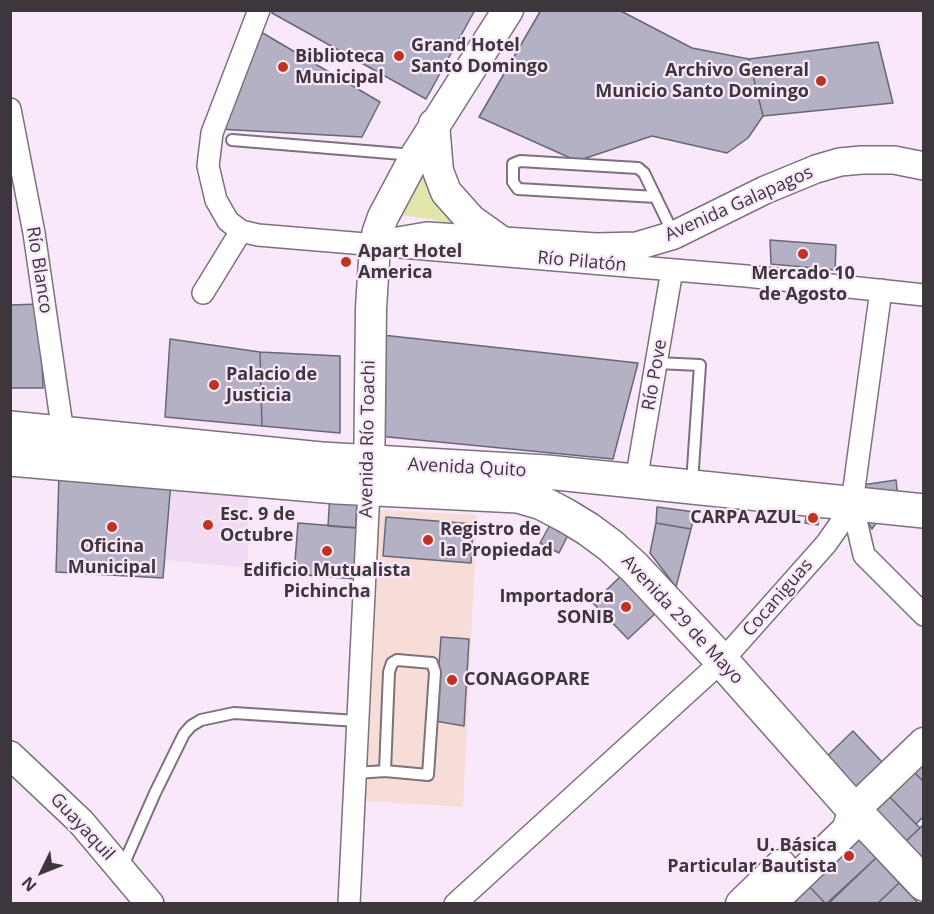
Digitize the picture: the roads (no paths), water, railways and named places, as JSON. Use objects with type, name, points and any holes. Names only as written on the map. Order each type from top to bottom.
[{"type":"main road","name":"Avenida Río Toachi","points":[[369,476],[371,308],[375,245],[383,217],[416,155],[508,10]]},
{"type":"main road","points":[[435,124],[437,165],[446,192],[471,220],[499,240]]},
{"type":"main road","name":"Avenida Quito","points":[[10,428],[58,442],[369,476]]},
{"type":"main road","points":[[10,436],[58,442]]},
{"type":"main road","points":[[10,448],[58,442]]},
{"type":"main road","name":"Avenida Quito","points":[[10,459],[369,476],[547,472],[924,511]]},
{"type":"main road","name":"Avenida 29 de Mayo","points":[[369,476],[518,496],[542,503],[588,529],[634,567],[924,884]]},
{"type":"main road","points":[[634,567],[613,539],[600,527],[531,487],[673,492],[696,487]]},
{"type":"main road","points":[[741,903],[835,816],[854,810],[924,743]]},
{"type":"main road","points":[[770,903],[847,830],[854,810]]},
{"type":"street","points":[[203,293],[241,231],[228,221],[216,200],[208,166],[212,133],[259,10]]},
{"type":"street","name":"Río Blanco","points":[[10,109],[34,233],[58,442]]},
{"type":"street","name":"Avenida Galapagos","points":[[375,245],[426,236],[542,244],[637,246],[674,235],[765,190],[816,169],[840,162],[894,160],[924,166]]},
{"type":"street","name":"Río Pilatón","points":[[241,231],[258,235],[672,270],[924,295]]},
{"type":"street","name":"Río Pove","points":[[636,481],[672,270]]},
{"type":"street","name":"Cocaniguas","points":[[455,903],[722,661],[825,544],[845,517],[852,503],[881,290]]},
{"type":"street","name":"Avenida Río Toachi","points":[[348,903],[369,476]]},
{"type":"street","points":[[852,503],[864,555],[924,615]]},
{"type":"street","name":"Guayaquil","points":[[10,755],[81,822],[150,903]]},
{"type":"lane","points":[[232,140],[416,155]]},
{"type":"lane","points":[[656,197],[518,189],[513,182],[513,164],[520,161],[634,167],[644,173],[656,197],[674,235]]},
{"type":"lane","points":[[657,363],[700,365],[696,487]]},
{"type":"lane","points":[[356,773],[385,771],[428,775],[435,672],[432,663],[397,660],[392,663],[389,672],[385,771]]},
{"type":"lane","points":[[121,870],[184,734],[201,720],[234,713],[357,721]]},
{"type":"place","name":"Grand Hotel Santo Domingo","points":[[399,56]]},
{"type":"place","name":"Biblioteca Municipal","points":[[283,67]]},
{"type":"place","name":"Archivo General Municio Santo Domingo","points":[[821,81]]},
{"type":"place","name":"Mercado 10 de Agosto","points":[[803,254]]},
{"type":"place","name":"Apart Hotel America","points":[[346,262]]},
{"type":"place","name":"Palacio de Justicia","points":[[214,385]]},
{"type":"place","name":"CARPA AZUL","points":[[813,518]]},
{"type":"place","name":"Esc. 9 de Octubre","points":[[208,525]]},
{"type":"place","name":"Oficina Municipal","points":[[112,527]]},
{"type":"place","name":"Registro de la Propiedad","points":[[428,540]]},
{"type":"place","name":"Edificio Mutualista Pichincha","points":[[327,551]]},
{"type":"place","name":"Importadora SONIB","points":[[626,607]]},
{"type":"place","name":"CONAGOPARE","points":[[452,680]]},
{"type":"place","name":"U. Básica Particular Bautista","points":[[849,856]]}]
